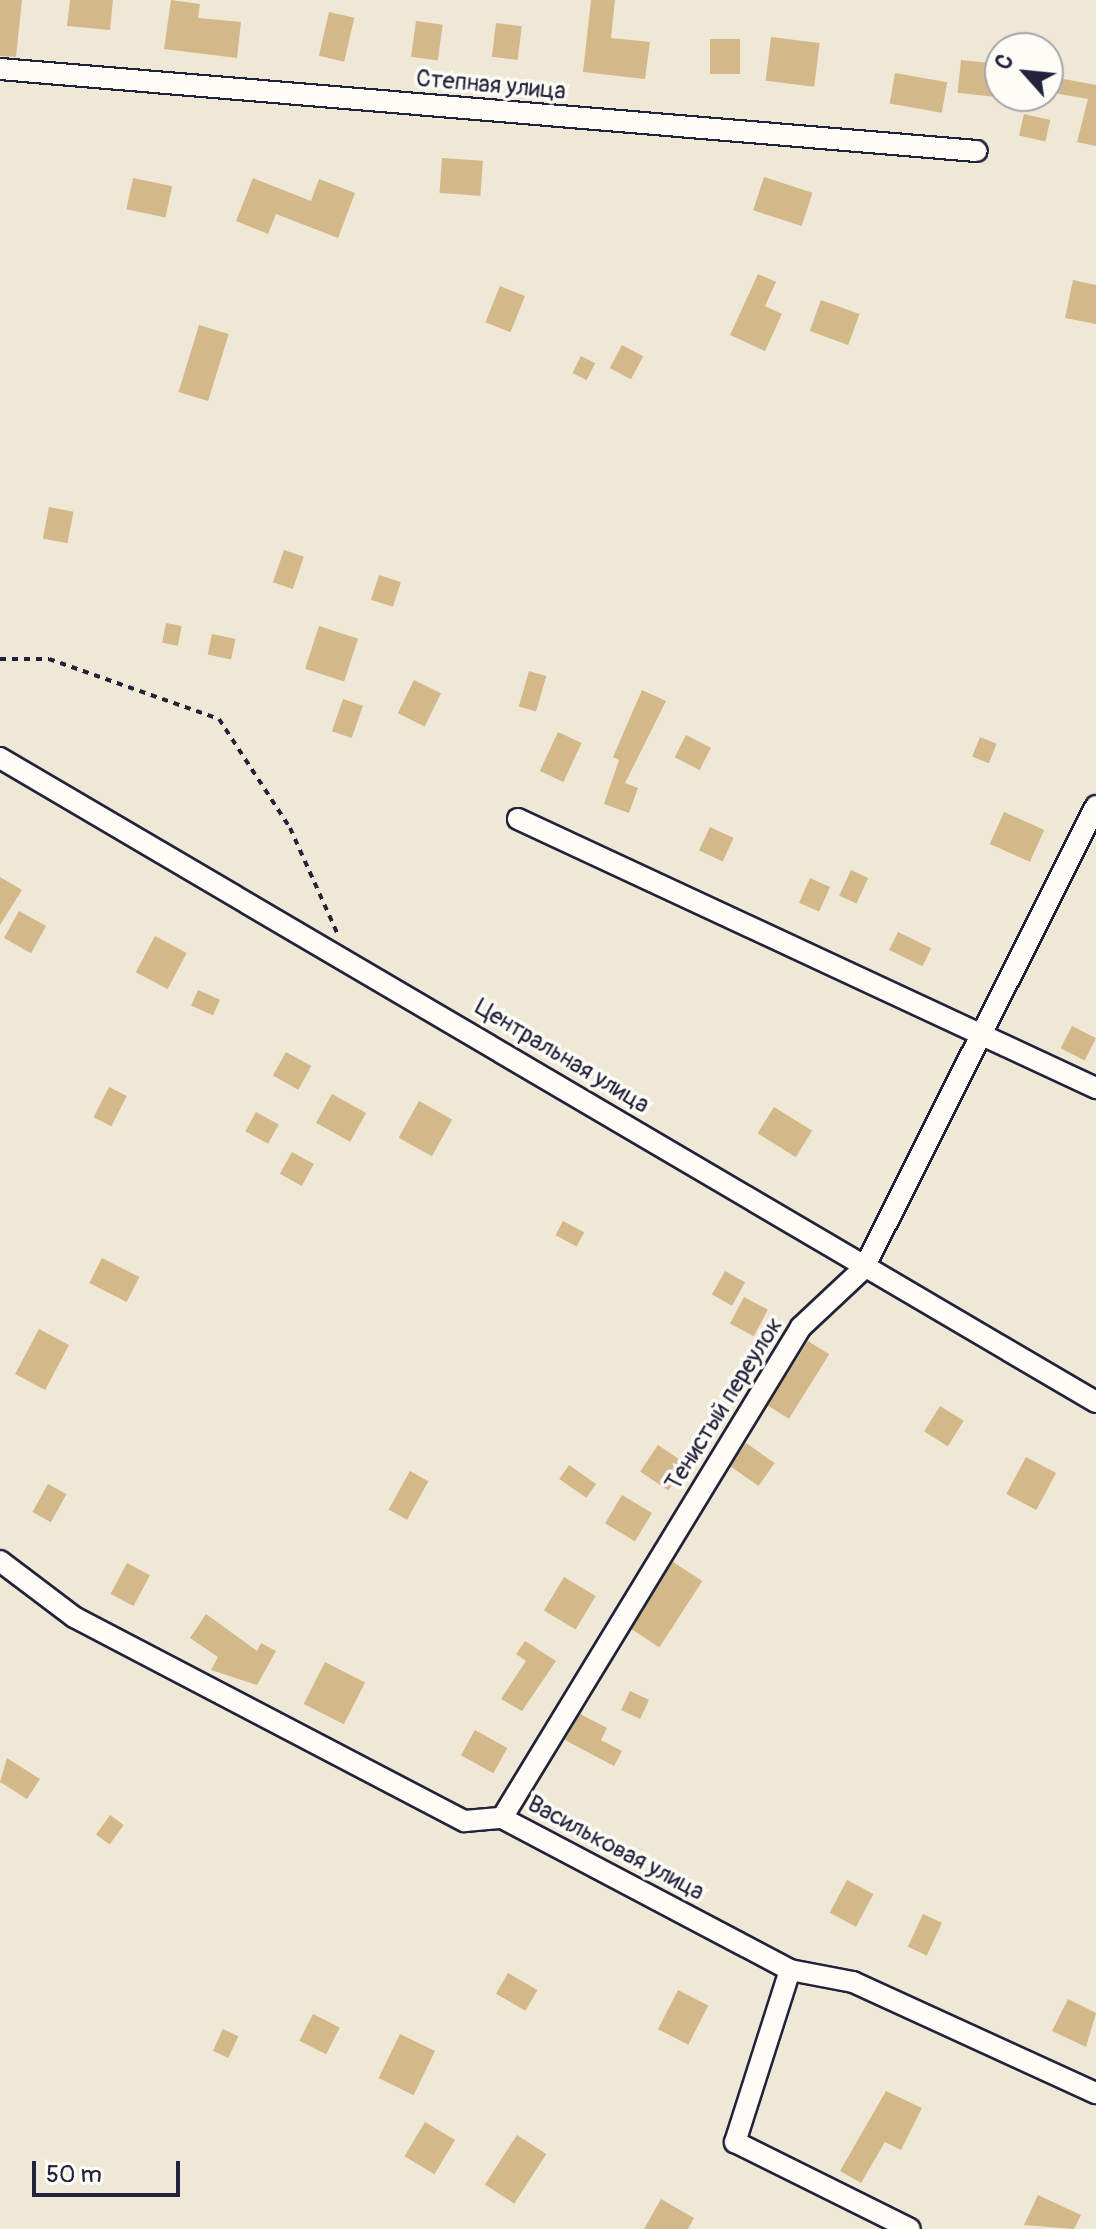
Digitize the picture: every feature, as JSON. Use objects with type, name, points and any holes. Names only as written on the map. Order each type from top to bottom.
[{"type":"street","name":"Степная улица","points":[[0,69],[977,151]]},
{"type":"street","name":"Центральная улица","points":[[0,758],[348,957],[864,1268],[1096,1402]]},
{"type":"street","name":"Тенистый переулок","points":[[502,1818],[801,1327],[864,1268],[1096,806]]},
{"type":"street","points":[[518,819],[1096,1088]]},
{"type":"street","name":"Васильковая улица","points":[[0,1561],[74,1617],[465,1821],[502,1818],[790,1970],[853,1982],[1096,2093]]},
{"type":"street","points":[[790,1970],[735,2142],[910,2229]]},
{"type":"path","points":[[0,659],[49,659],[219,719],[290,828],[348,957]]},
{"type":"building","points":[[0,0],[22,0],[16,57],[0,56]]},
{"type":"building","points":[[70,0],[113,0],[110,30],[67,26]]},
{"type":"building","points":[[171,0],[200,4],[198,18],[241,22],[237,58],[164,49]]},
{"type":"building","points":[[591,0],[615,0],[611,38],[650,42],[645,79],[583,72]]},
{"type":"building","points":[[329,12],[354,18],[344,62],[319,56]]},
{"type":"building","points":[[416,21],[443,25],[438,60],[411,57]]},
{"type":"building","points":[[496,23],[522,26],[518,60],[492,57]]},
{"type":"building","points":[[771,37],[820,43],[814,87],[766,81]]},
{"type":"building","points":[[710,39],[740,39],[740,74],[710,74]]},
{"type":"building","points":[[961,60],[984,62],[984,96],[958,93]]},
{"type":"building","points":[[895,73],[947,82],[942,113],[890,104]]},
{"type":"building","points":[[1064,79],[1096,85],[1096,146],[1077,142],[1088,99],[1064,95]]},
{"type":"building","points":[[1024,114],[1050,120],[1045,142],[1019,135]]},
{"type":"building","points":[[442,158],[483,161],[480,196],[440,193]]},
{"type":"building","points":[[764,177],[813,193],[802,226],[753,210]]},
{"type":"building","points":[[133,178],[172,186],[165,218],[126,209]]},
{"type":"building","points":[[253,178],[311,201],[319,179],[355,193],[338,238],[276,214],[268,234],[236,221]]},
{"type":"building","points":[[758,274],[776,282],[765,306],[782,314],[765,351],[730,335]]},
{"type":"building","points":[[1073,280],[1096,285],[1096,324],[1065,318]]},
{"type":"building","points":[[500,286],[525,296],[510,332],[485,322]]},
{"type":"building","points":[[821,300],[860,314],[848,345],[810,331]]},
{"type":"building","points":[[199,325],[229,334],[208,401],[179,392]]},
{"type":"building","points":[[622,345],[643,356],[631,379],[610,368]]},
{"type":"building","points":[[581,356],[595,363],[587,380],[572,373]]},
{"type":"building","points":[[49,507],[74,512],[67,543],[43,538]]},
{"type":"building","points":[[284,550],[304,557],[293,589],[273,582]]},
{"type":"building","points":[[379,575],[401,582],[393,607],[371,600]]},
{"type":"building","points":[[166,623],[182,626],[178,646],[162,643]]},
{"type":"building","points":[[319,626],[358,639],[344,681],[305,669]]},
{"type":"building","points":[[212,634],[235,639],[231,660],[208,655]]},
{"type":"building","points":[[529,671],[546,676],[536,712],[519,707]]},
{"type":"building","points":[[414,680],[441,693],[425,726],[398,713]]},
{"type":"building","points":[[642,690],[666,701],[625,783],[638,788],[629,813],[604,804],[619,760],[613,757]]},
{"type":"building","points":[[343,699],[363,706],[352,738],[332,731]]},
{"type":"building","points":[[558,732],[582,743],[563,782],[540,771]]},
{"type":"building","points":[[686,735],[711,748],[700,770],[675,757]]},
{"type":"building","points":[[980,737],[997,744],[989,763],[972,756]]},
{"type":"building","points":[[1004,812],[1044,830],[1030,862],[990,844]]},
{"type":"building","points":[[710,827],[734,838],[723,862],[699,851]]},
{"type":"building","points":[[851,870],[868,878],[856,903],[839,895]]},
{"type":"building","points":[[0,877],[22,890],[0,925]]},
{"type":"building","points":[[810,878],[830,887],[819,912],[799,903]]},
{"type":"building","points":[[19,911],[46,926],[31,953],[4,938]]},
{"type":"building","points":[[898,932],[931,948],[922,966],[889,950]]},
{"type":"building","points":[[155,936],[187,953],[168,989],[136,972]]},
{"type":"building","points":[[198,990],[220,1000],[213,1015],[191,1006]]},
{"type":"building","points":[[1072,1026],[1096,1038],[1085,1061],[1061,1048]]},
{"type":"building","points":[[286,1052],[311,1066],[298,1090],[273,1076]]},
{"type":"building","points":[[109,1087],[127,1096],[111,1126],[94,1117]]},
{"type":"building","points":[[332,1094],[366,1113],[350,1142],[316,1123]]},
{"type":"building","points":[[419,1101],[452,1119],[432,1156],[399,1138]]},
{"type":"building","points":[[774,1107],[812,1131],[796,1157],[758,1133]]},
{"type":"building","points":[[256,1112],[279,1125],[268,1144],[245,1131]]},
{"type":"building","points":[[292,1152],[314,1164],[302,1186],[280,1174]]},
{"type":"building","points":[[563,1221],[584,1232],[577,1246],[555,1235]]},
{"type":"building","points":[[102,1258],[139,1277],[127,1302],[89,1283]]},
{"type":"building","points":[[725,1271],[745,1282],[732,1306],[712,1295]]},
{"type":"building","points":[[744,1297],[768,1310],[754,1336],[730,1323]]},
{"type":"building","points":[[39,1329],[69,1345],[45,1390],[15,1374]]},
{"type":"building","points":[[808,1341],[829,1354],[789,1419],[768,1405]]},
{"type":"building","points":[[940,1406],[964,1421],[948,1446],[924,1431]]},
{"type":"building","points":[[746,1443],[775,1463],[759,1486],[730,1466]]},
{"type":"building","points":[[658,1445],[686,1464],[668,1491],[640,1472]]},
{"type":"building","points":[[1026,1457],[1056,1473],[1036,1510],[1006,1494]]},
{"type":"building","points":[[569,1465],[596,1484],[586,1498],[559,1479]]},
{"type":"building","points":[[410,1471],[428,1481],[407,1520],[389,1509]]},
{"type":"building","points":[[48,1484],[66,1494],[51,1522],[32,1512]]},
{"type":"building","points":[[622,1495],[652,1513],[635,1541],[605,1523]]},
{"type":"building","points":[[673,1562],[702,1581],[659,1647],[630,1628]]},
{"type":"building","points":[[127,1563],[150,1575],[134,1606],[111,1594]]},
{"type":"building","points":[[564,1577],[596,1596],[576,1629],[544,1610]]},
{"type":"building","points":[[206,1614],[257,1651],[261,1643],[276,1651],[257,1685],[211,1670],[218,1657],[190,1638]]},
{"type":"building","points":[[525,1641],[556,1661],[522,1711],[501,1699],[526,1661],[516,1654]]},
{"type":"building","points":[[325,1662],[365,1682],[344,1724],[304,1704]]},
{"type":"building","points":[[630,1691],[649,1700],[640,1719],[621,1710]]},
{"type":"building","points":[[580,1714],[607,1728],[601,1740],[622,1751],[614,1766],[565,1740]]},
{"type":"building","points":[[475,1730],[507,1748],[493,1773],[461,1755]]},
{"type":"building","points":[[7,1758],[40,1779],[27,1799],[0,1782]]},
{"type":"building","points":[[110,1815],[124,1825],[110,1844],[96,1834]]},
{"type":"building","points":[[847,1880],[873,1894],[856,1927],[830,1913]]},
{"type":"building","points":[[923,1914],[942,1923],[927,1956],[908,1947]]},
{"type":"building","points":[[508,1973],[537,1990],[525,2011],[496,1994]]},
{"type":"building","points":[[678,1990],[708,2005],[688,2045],[658,2029]]},
{"type":"building","points":[[1068,1999],[1096,2013],[1086,2047],[1052,2031]]},
{"type":"building","points":[[313,2014],[340,2028],[326,2054],[299,2041]]},
{"type":"building","points":[[223,2029],[238,2036],[228,2058],[213,2051]]},
{"type":"building","points":[[400,2034],[435,2051],[414,2095],[379,2078]]},
{"type":"building","points":[[886,2091],[922,2108],[901,2150],[885,2142],[861,2183],[840,2171]]},
{"type":"building","points":[[425,2122],[455,2140],[434,2174],[404,2156]]},
{"type":"building","points":[[517,2135],[546,2154],[514,2204],[485,2184]]},
{"type":"building","points":[[1038,2195],[1081,2215],[1074,2229],[1024,2225]]},
{"type":"building","points":[[661,2199],[694,2218],[688,2229],[644,2229]]}]
